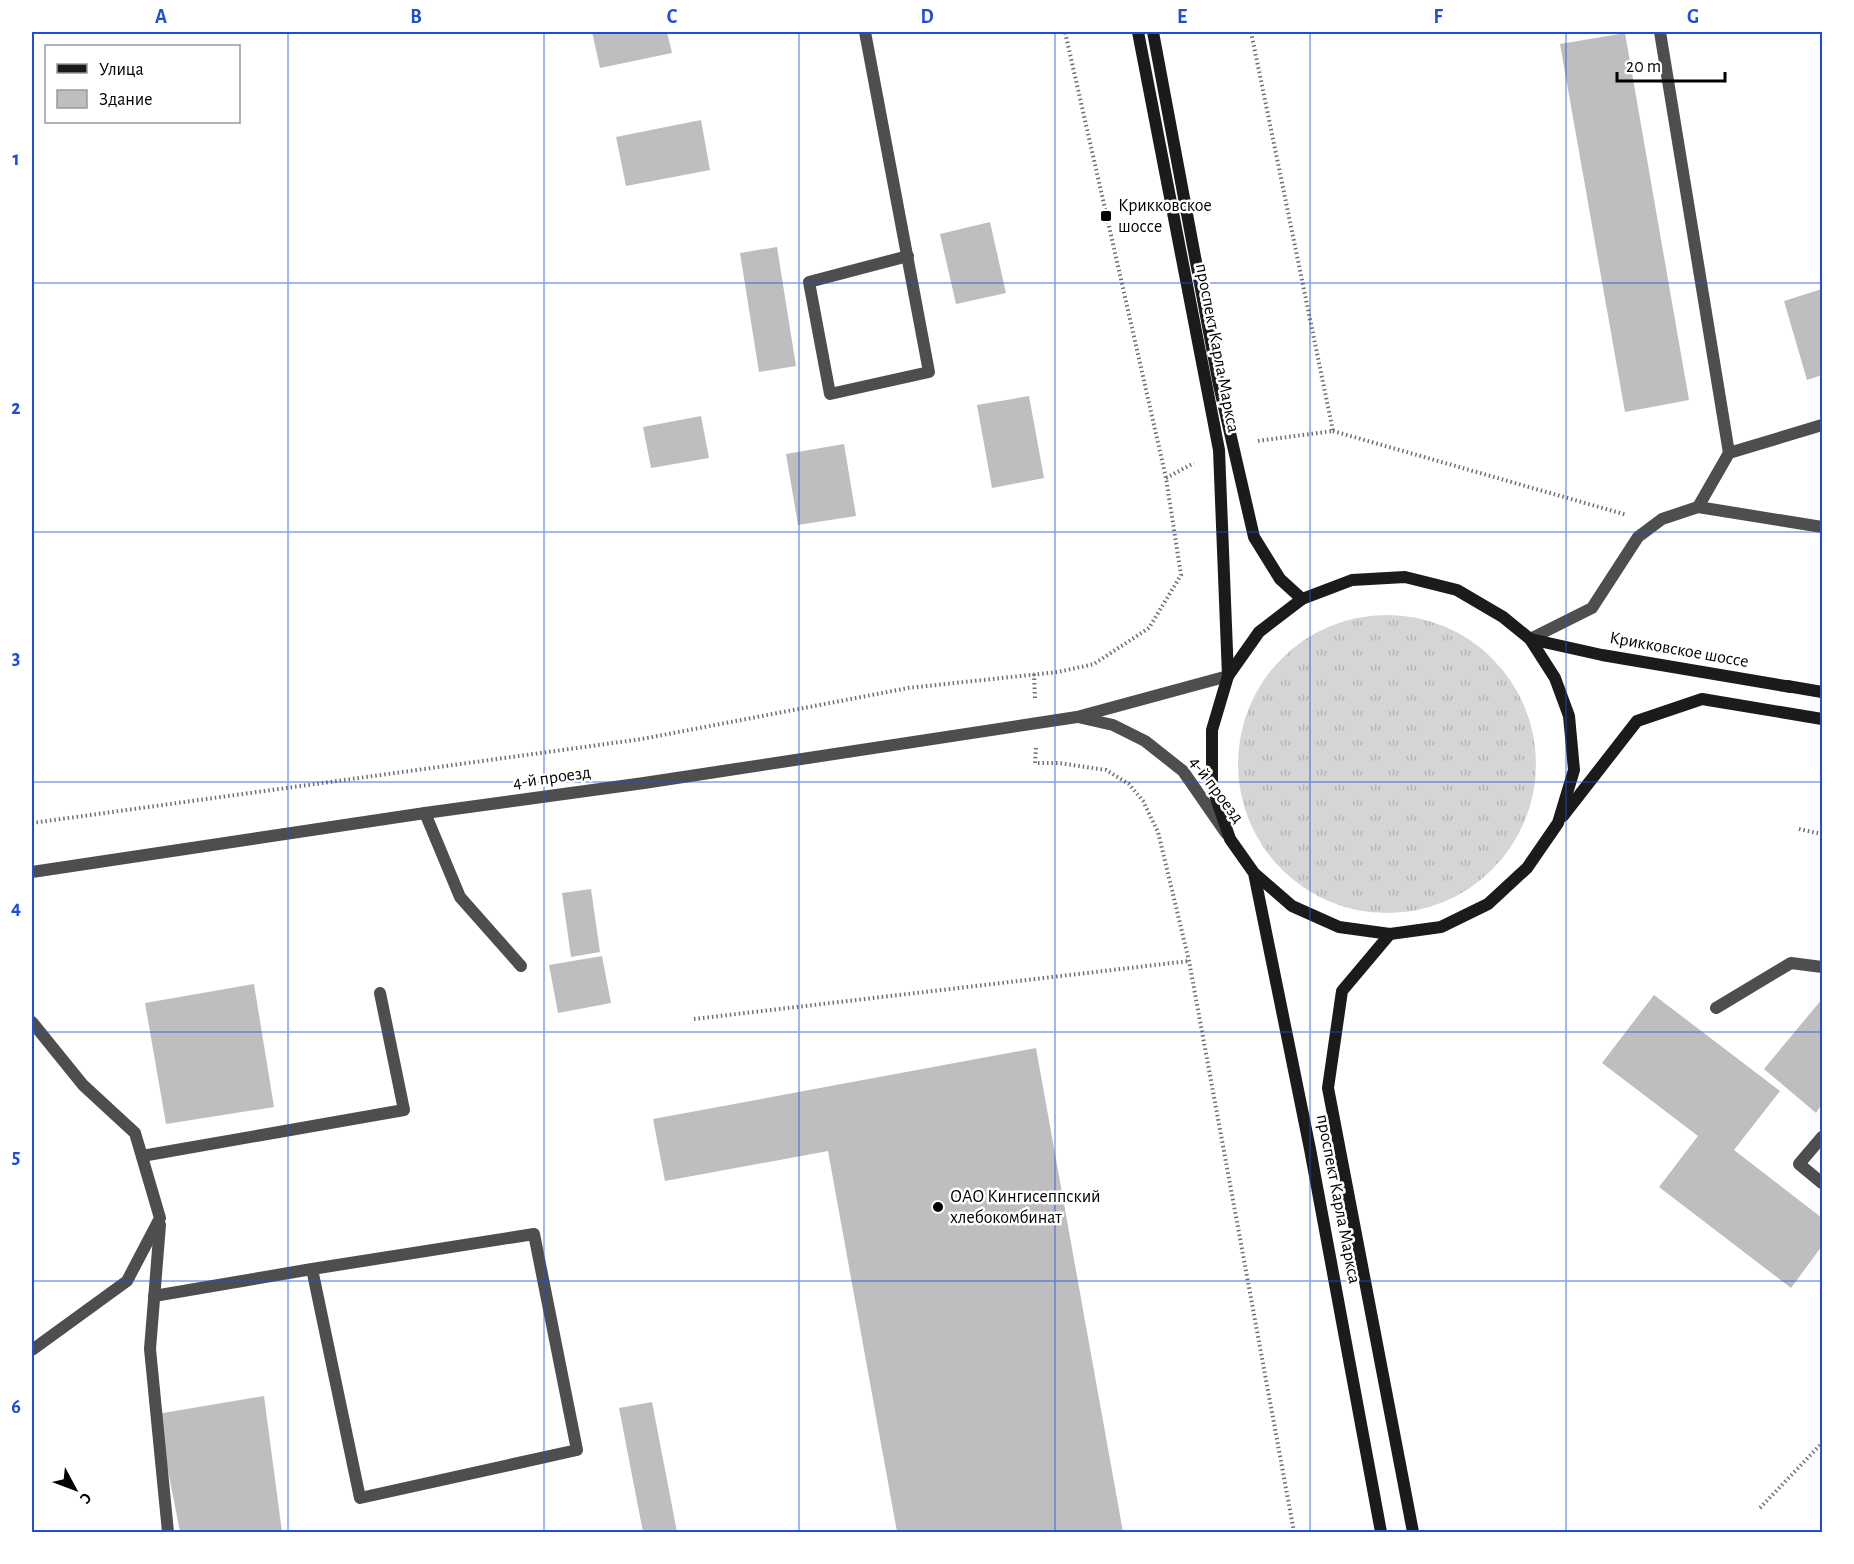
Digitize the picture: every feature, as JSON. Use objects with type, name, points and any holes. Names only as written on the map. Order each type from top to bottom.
[{"type":"main road","name":"проспект Карла Маркса","points":[[1138,32],[1219,450],[1228,676]]},
{"type":"main road","points":[[1153,32],[1231,444],[1254,537],[1280,579],[1302,599]]},
{"type":"main road","name":"проспект Карла Маркса","points":[[1405,577],[1457,590],[1503,617],[1530,639],[1555,678],[1569,716],[1575,770],[1558,823],[1527,868],[1488,904],[1441,927],[1390,934],[1339,927],[1292,906],[1254,873],[1230,840],[1212,786],[1212,730],[1228,676],[1259,632],[1302,599],[1352,580],[1405,577]]},
{"type":"main road","name":"Крикковское шоссе","points":[[1530,639],[1602,656],[1822,692]]},
{"type":"main road","points":[[1558,823],[1637,721],[1702,699],[1822,719]]},
{"type":"main road","name":"проспект Карла Маркса","points":[[1254,873],[1310,1149],[1381,1533]]},
{"type":"main road","points":[[1390,934],[1342,991],[1328,1088],[1413,1533]]},
{"type":"street","points":[[865,32],[908,256],[929,372],[830,394],[809,282],[908,256]]},
{"type":"street","points":[[1660,32],[1728,453],[1698,507]]},
{"type":"street","points":[[1728,453],[1822,425]]},
{"type":"street","points":[[1530,639],[1592,608],[1638,537],[1662,519],[1698,507],[1822,527]]},
{"type":"street","name":"4-й проезд","points":[[32,872],[1077,717],[1228,676]]},
{"type":"street","name":"4-й проезд","points":[[1077,717],[1113,725],[1145,741],[1183,771],[1230,840]]},
{"type":"street","points":[[425,813],[460,897],[521,966]]},
{"type":"street","points":[[1716,1008],[1791,963],[1822,967]]},
{"type":"street","points":[[142,1156],[404,1110],[380,993]]},
{"type":"street","points":[[32,1022],[83,1085],[135,1132],[160,1218],[150,1349],[168,1533]]},
{"type":"street","points":[[1822,1137],[1799,1164],[1822,1183]]},
{"type":"street","points":[[32,1350],[127,1281],[160,1218]]},
{"type":"street","points":[[154,1296],[312,1269],[534,1234],[577,1450],[360,1498],[312,1269]]},
{"type":"path","points":[[32,823],[642,738],[908,688],[1058,672],[1094,664],[1149,628],[1181,575],[1166,478],[1065,32]]},
{"type":"path","points":[[1251,32],[1334,431]]},
{"type":"path","points":[[1231,444],[1334,431],[1656,523]]},
{"type":"path","points":[[1035,763],[1059,763],[1106,770],[1129,784],[1143,801],[1158,832],[1189,961],[1294,1533]]},
{"type":"path","points":[[1799,830],[1822,834]]},
{"type":"path","points":[[694,1019],[1189,961]]},
{"type":"path","points":[[1760,1508],[1822,1443]]},
{"type":"green space","points":[[1387,615],[1416,618],[1444,627],[1470,640],[1492,659],[1511,681],[1524,707],[1533,735],[1536,764],[1533,793],[1524,821],[1511,847],[1492,869],[1470,888],[1444,901],[1416,910],[1387,913],[1358,910],[1330,901],[1304,888],[1282,869],[1263,847],[1250,821],[1241,793],[1238,764],[1241,735],[1250,707],[1263,681],[1282,659],[1304,640],[1330,627],[1358,618]]},
{"type":"building","points":[[592,32],[667,32],[672,53],[600,68]]},
{"type":"building","points":[[1625,33],[1689,400],[1625,412],[1560,44]]},
{"type":"building","points":[[701,120],[710,170],[626,186],[616,137]]},
{"type":"building","points":[[990,222],[1006,293],[956,304],[940,234]]},
{"type":"building","points":[[777,247],[796,366],[759,372],[740,253]]},
{"type":"building","points":[[1822,289],[1822,375],[1807,380],[1784,301]]},
{"type":"building","points":[[1029,396],[1044,478],[992,488],[977,405]]},
{"type":"building","points":[[701,416],[709,458],[651,468],[643,427]]},
{"type":"building","points":[[844,444],[856,516],[798,525],[786,454]]},
{"type":"building","points":[[591,889],[600,952],[571,957],[562,893]]},
{"type":"building","points":[[602,956],[611,1003],[558,1013],[549,965]]},
{"type":"building","points":[[254,984],[274,1107],[166,1124],[145,1003]]},
{"type":"building","points":[[1654,995],[1780,1091],[1734,1150],[1822,1218],[1822,1246],[1791,1288],[1659,1187],[1698,1136],[1602,1063]]},
{"type":"building","points":[[1822,999],[1822,1104],[1816,1113],[1764,1069]]},
{"type":"building","points":[[1036,1048],[1123,1532],[897,1532],[828,1151],[665,1181],[653,1119]]},
{"type":"building","points":[[264,1396],[282,1532],[180,1532],[157,1414]]},
{"type":"building","points":[[652,1402],[677,1532],[643,1532],[619,1408]]},
{"type":"place","name":"Крикковское шоссе","points":[[1106,216]]},
{"type":"place","name":"ОАО Кингисеппский хлебокомбинат","points":[[938,1207]]}]
